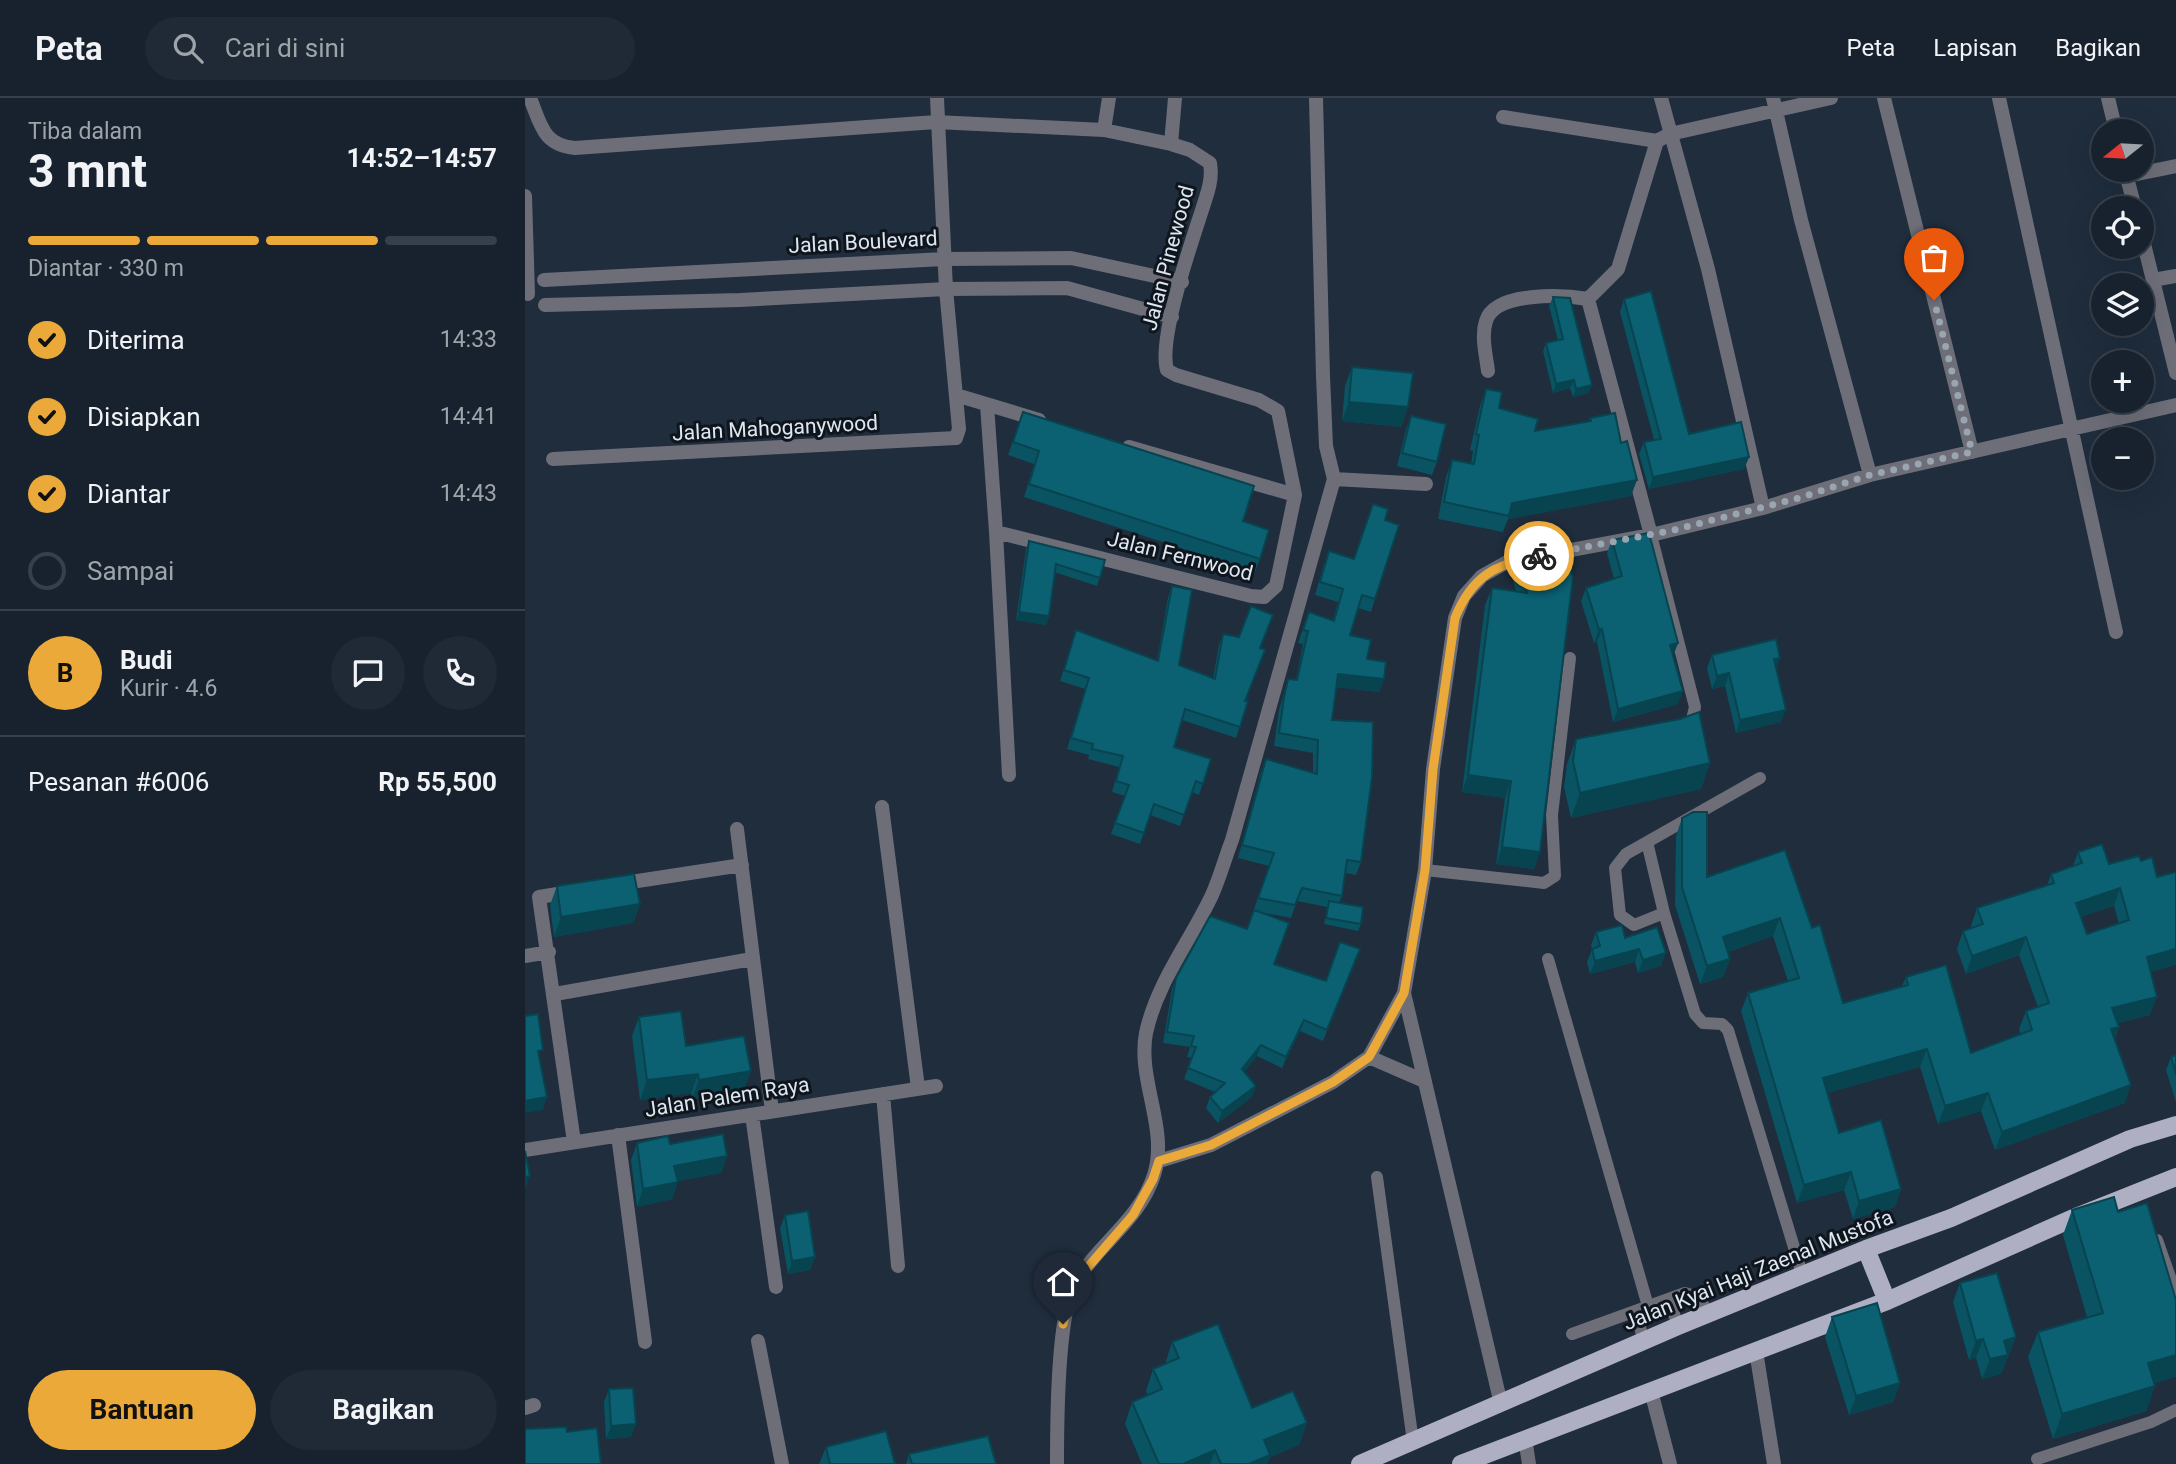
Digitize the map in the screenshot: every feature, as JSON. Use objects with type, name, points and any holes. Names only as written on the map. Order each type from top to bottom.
[{"type":"main road","name":"Jalan Kyai Haji Zaenal Mustofa","points":[[1360,1464],[1678,1326],[1866,1249],[1951,1218],[2130,1139],[2176,1125]]},
{"type":"main road","points":[[1461,1464],[1887,1301],[2142,1196],[2176,1177]]},
{"type":"main road","points":[[1866,1249],[1887,1301]]},
{"type":"street","name":"Jalan Pinewood","points":[[530,98],[550,141],[562,147],[936,122],[1104,130],[1171,144],[1201,156],[1210,163],[1212,173],[1172,317],[1165,361],[1167,370],[1274,406],[1281,421],[1294,495]]},
{"type":"street","points":[[937,98],[944,259],[956,396],[1054,425]]},
{"type":"street","points":[[1104,130],[1109,98]]},
{"type":"street","points":[[1171,144],[1175,98]]},
{"type":"street","points":[[1057,1464],[1063,1324],[1070,1295],[1086,1268],[1133,1215],[1153,1179],[1159,1161],[1144,1063],[1146,1034],[1157,996],[1212,895],[1232,840],[1334,479],[1326,446],[1316,98]]},
{"type":"street","points":[[1661,98],[1664,138],[1708,269],[1763,508]]},
{"type":"street","points":[[1503,117],[1664,138],[1775,105],[1831,98]]},
{"type":"street","points":[[1884,98],[1972,452]]},
{"type":"street","points":[[1999,98],[2116,632]]},
{"type":"street","points":[[2108,98],[2113,119]]},
{"type":"street","points":[[1775,105],[1801,220],[1870,475]]},
{"type":"street","points":[[1588,299],[1618,269],[1664,138]]},
{"type":"street","points":[[2154,169],[2176,166]]},
{"type":"street","points":[[525,196],[526,294]]},
{"type":"street","name":"Jalan Boulevard","points":[[544,280],[944,259],[1071,258],[1182,282]]},
{"type":"street","points":[[2154,280],[2176,276]]},
{"type":"street","points":[[526,294],[544,280]]},
{"type":"street","points":[[544,280],[545,305]]},
{"type":"street","points":[[2154,284],[2176,373]]},
{"type":"street","points":[[526,294],[545,305],[740,300],[946,289],[1067,288],[1172,317]]},
{"type":"street","points":[[1488,371],[1484,341],[1486,321],[1493,310],[1526,298],[1572,296],[1588,299]]},
{"type":"street","points":[[1588,299],[1651,535]]},
{"type":"street","name":"Jalan Mahoganywood","points":[[553,459],[952,440],[958,435],[956,396]]},
{"type":"street","points":[[987,405],[1009,775]]},
{"type":"street","points":[[1159,1161],[1211,1145],[1289,1107],[1333,1082],[1369,1057],[1404,993],[1425,870],[1433,769],[1455,618],[1464,596],[1482,576],[1507,562],[1651,535],[1763,508],[1870,475],[2176,405]]},
{"type":"street","points":[[1121,444],[1294,495]]},
{"type":"street","points":[[1334,479],[1426,484]]},
{"type":"street","name":"Jalan Fernwood","points":[[996,532],[1208,586],[1264,597],[1276,586],[1294,495]]},
{"type":"street","points":[[882,807],[918,1088]]},
{"type":"street","points":[[737,829],[772,1111]]},
{"type":"street","points":[[607,886],[742,865]]},
{"type":"street","points":[[574,1142],[555,994],[539,897],[580,890]]},
{"type":"street","points":[[525,956],[549,953]]},
{"type":"street","points":[[555,994],[752,959]]},
{"type":"street","points":[[1404,993],[1422,1080],[1501,1404]]},
{"type":"street","points":[[1369,1057],[1422,1080]]},
{"type":"street","name":"Jalan Palem Raya","points":[[525,1150],[936,1086]]},
{"type":"street","points":[[883,1094],[898,1266]]},
{"type":"street","points":[[752,1115],[776,1287]]},
{"type":"street","points":[[618,1135],[645,1342]]},
{"type":"street","points":[[758,1341],[782,1464]]},
{"type":"street","points":[[1756,1351],[1774,1464]]},
{"type":"street","points":[[1651,1391],[1670,1464]]},
{"type":"street","points":[[1525,1438],[1529,1464]]},
{"type":"lane","points":[[1651,535],[1695,707],[1691,728],[1681,733]]},
{"type":"lane","points":[[1425,870],[1544,883],[1555,876],[1552,815],[1565,753],[1570,658]]},
{"type":"lane","points":[[1664,912],[1634,925],[1620,915],[1615,867],[1626,854],[1760,778]]},
{"type":"lane","points":[[1647,842],[1664,912],[1695,1014],[1703,1023],[1722,1024],[1728,1030],[1803,1277]]},
{"type":"lane","points":[[1548,960],[1648,1306]]},
{"type":"lane","points":[[1377,1177],[1413,1442]]},
{"type":"lane","points":[[2151,1224],[2176,1294]]},
{"type":"lane","points":[[1572,1334],[1668,1299],[1693,1294],[1710,1315]]},
{"type":"lane","points":[[1668,1299],[1678,1326]]},
{"type":"lane","points":[[1635,1311],[1644,1341]]},
{"type":"lane","points":[[2038,1459],[2151,1422],[2176,1410]]},
{"type":"building","points":[[1651,291],[1689,434],[1741,422],[1749,457],[1653,477],[1644,442],[1661,439],[1624,299]]},
{"type":"building","points":[[1553,297],[1570,298],[1592,385],[1576,389],[1574,380],[1556,384],[1546,343],[1563,339]]},
{"type":"building","points":[[1352,367],[1413,373],[1408,407],[1349,402]]},
{"type":"building","points":[[1486,389],[1502,392],[1499,408],[1538,419],[1535,431],[1591,421],[1590,418],[1615,413],[1621,443],[1627,441],[1637,480],[1512,503],[1509,516],[1444,502],[1452,460],[1474,464],[1479,435],[1476,434]]},
{"type":"building","points":[[1023,412],[1254,486],[1243,521],[1269,530],[1260,559],[1029,484],[1039,451],[1013,442]]},
{"type":"building","points":[[1411,416],[1446,424],[1437,462],[1402,453]]},
{"type":"building","points":[[1373,504],[1388,509],[1385,520],[1399,525],[1375,599],[1362,595],[1350,635],[1371,640],[1367,659],[1386,662],[1384,679],[1338,674],[1332,720],[1373,722],[1372,777],[1361,862],[1347,860],[1342,896],[1302,888],[1295,905],[1258,898],[1274,853],[1242,845],[1266,759],[1317,774],[1318,740],[1279,733],[1288,679],[1297,680],[1308,631],[1303,630],[1309,612],[1334,621],[1343,589],[1320,582],[1329,551],[1354,559]]},
{"type":"building","points":[[1649,533],[1678,643],[1670,645],[1683,691],[1618,709],[1602,629],[1599,630],[1586,588],[1622,576],[1612,540]]},
{"type":"building","points":[[1029,541],[1105,560],[1100,578],[1056,564],[1049,616],[1019,612]]},
{"type":"building","points":[[1540,550],[1545,567],[1568,561],[1573,577],[1540,852],[1502,847],[1511,781],[1468,775],[1492,588],[1527,593],[1516,554]]},
{"type":"building","points":[[1172,586],[1192,590],[1179,665],[1215,679],[1223,634],[1239,637],[1251,606],[1273,615],[1260,648],[1265,650],[1245,701],[1248,701],[1240,727],[1185,709],[1174,747],[1211,759],[1203,784],[1196,781],[1184,815],[1154,804],[1144,833],[1115,823],[1129,785],[1116,781],[1123,756],[1092,749],[1093,744],[1071,738],[1089,678],[1064,670],[1076,630],[1158,661]]},
{"type":"building","points":[[1776,639],[1780,658],[1774,659],[1786,710],[1740,720],[1729,673],[1717,676],[1712,655]]},
{"type":"building","points":[[1699,712],[1710,763],[1580,793],[1573,761],[1576,739],[1680,719]]},
{"type":"building","points":[[1693,812],[1707,812],[1707,877],[1785,850],[1812,928],[1820,925],[1843,1003],[1908,985],[1906,977],[1946,965],[1971,1053],[2032,1030],[2026,1011],[2049,1003],[2026,937],[1972,956],[1963,931],[1983,924],[1977,908],[2054,883],[2051,874],[2082,863],[2078,852],[2102,844],[2109,864],[2139,856],[2141,861],[2152,857],[2157,877],[2176,872],[2176,949],[2147,957],[2157,997],[2112,1008],[2119,1027],[2111,1029],[2131,1085],[2002,1132],[1988,1093],[1945,1106],[1927,1049],[1823,1078],[1839,1133],[1881,1120],[1901,1189],[1859,1201],[1851,1172],[1804,1185],[1748,993],[1799,978],[1780,918],[1723,937],[1730,959],[1707,966],[1682,887],[1682,818]],"holes":[[[2120,888],[2129,920],[2087,934],[2076,903]]]},
{"type":"building","points":[[634,874],[640,904],[561,917],[557,886]]},
{"type":"building","points":[[1329,901],[1363,907],[1361,924],[1326,918]]},
{"type":"building","points":[[1254,910],[1289,923],[1274,964],[1326,981],[1340,942],[1360,949],[1327,1030],[1304,1020],[1286,1057],[1261,1045],[1242,1069],[1256,1086],[1222,1111],[1210,1097],[1225,1083],[1188,1068],[1196,1047],[1191,1046],[1194,1036],[1167,1032],[1176,978],[1210,916],[1247,929]]},
{"type":"building","points":[[1622,925],[1625,938],[1657,927],[1666,953],[1643,960],[1639,949],[1595,961],[1592,949],[1600,946],[1596,932]]},
{"type":"building","points":[[681,1011],[686,1046],[744,1036],[751,1071],[699,1080],[698,1074],[647,1080],[639,1017]]},
{"type":"building","points":[[538,1014],[543,1050],[538,1051],[547,1097],[525,1101],[525,1016]]},
{"type":"building","points":[[2176,1055],[2176,1074],[2171,1057]]},
{"type":"building","points":[[723,1134],[727,1156],[674,1166],[678,1182],[643,1189],[637,1143],[668,1136],[670,1144]]},
{"type":"building","points":[[525,1151],[530,1176],[525,1177]]},
{"type":"building","points":[[2114,1197],[2118,1212],[2147,1203],[2176,1300],[2176,1355],[2148,1363],[2155,1386],[2062,1414],[2038,1332],[2103,1313],[2072,1210]]},
{"type":"building","points":[[808,1211],[815,1257],[792,1261],[785,1215]]},
{"type":"building","points":[[1997,1273],[2016,1337],[2004,1341],[2008,1355],[1990,1359],[1983,1339],[1976,1341],[1960,1283]]},
{"type":"building","points":[[1877,1303],[1900,1383],[1856,1396],[1832,1317]]},
{"type":"building","points":[[1218,1324],[1252,1408],[1293,1391],[1307,1423],[1264,1440],[1270,1455],[1249,1464],[1221,1464],[1215,1450],[1183,1464],[1159,1464],[1132,1402],[1162,1389],[1153,1369],[1179,1358],[1172,1342]]},
{"type":"building","points":[[633,1388],[636,1424],[611,1426],[609,1389]]},
{"type":"building","points":[[566,1427],[567,1432],[597,1428],[601,1464],[525,1464],[525,1429]]},
{"type":"building","points":[[886,1431],[895,1464],[830,1464],[826,1447]]},
{"type":"building","points":[[988,1436],[996,1464],[912,1464],[909,1454]]},
{"type":"way so far","points":[[1539,556],[1674,530],[1799,498],[1870,475],[1972,452],[1934,300]]},
{"type":"route","points":[[1063,1324],[1075,1282],[1133,1215],[1153,1179],[1159,1161],[1211,1145],[1309,1096],[1369,1057],[1404,993],[1425,870],[1433,769],[1455,618],[1464,596],[1482,576],[1507,562],[1539,556]]}]
